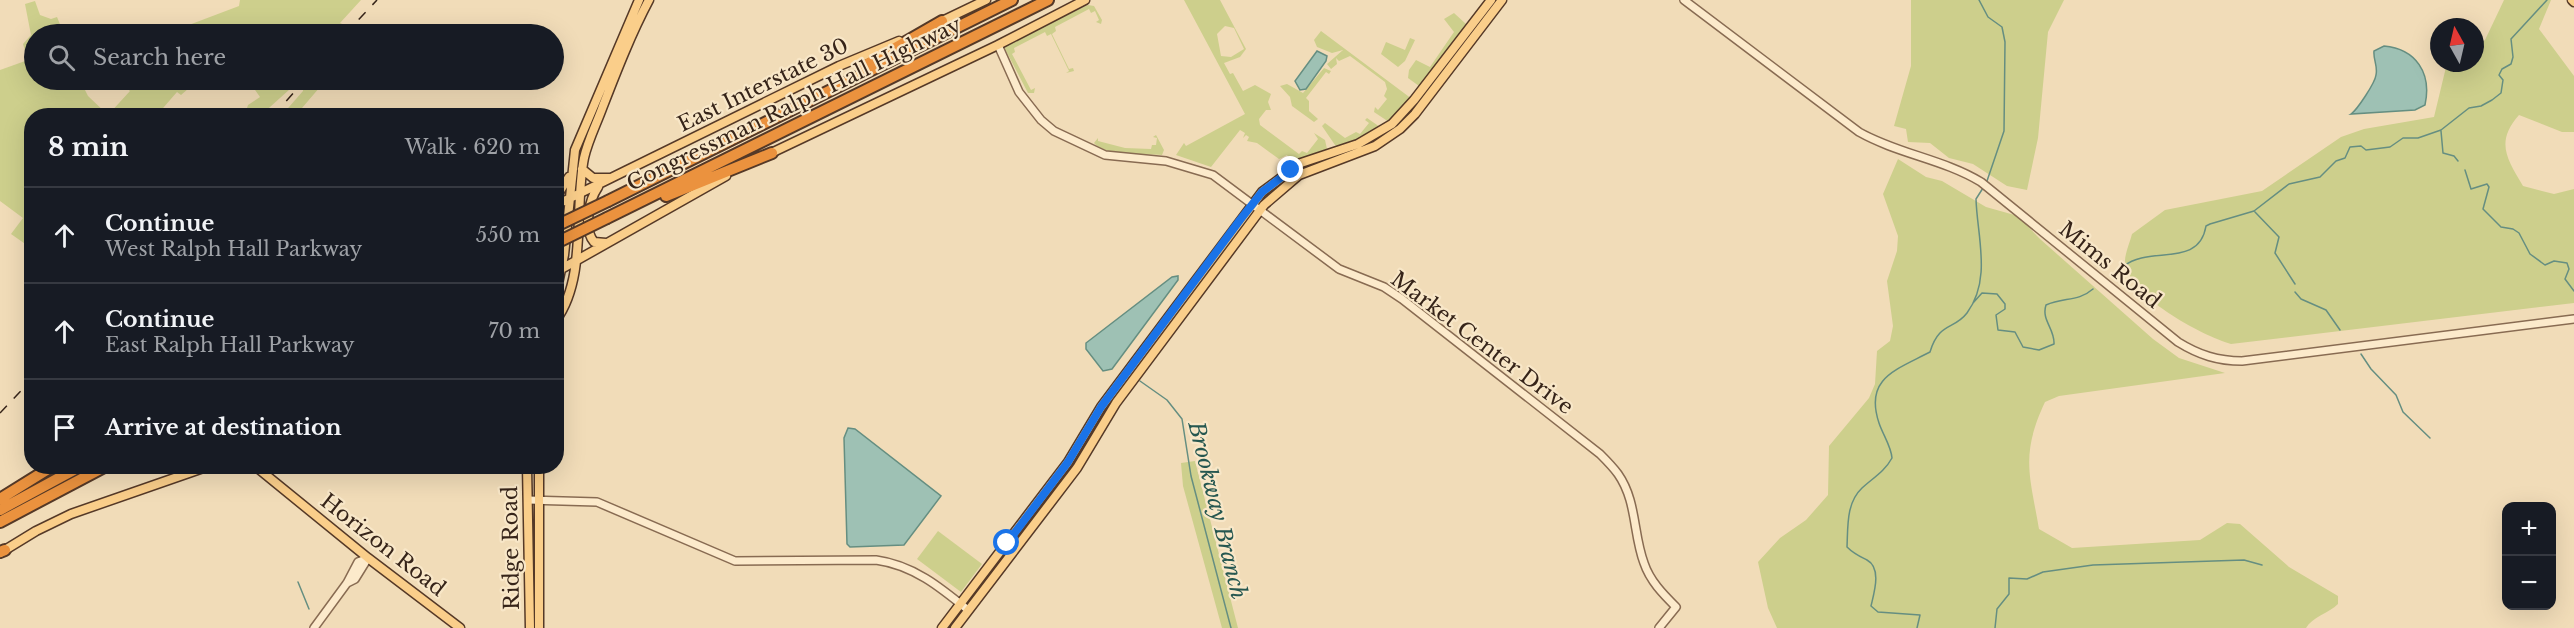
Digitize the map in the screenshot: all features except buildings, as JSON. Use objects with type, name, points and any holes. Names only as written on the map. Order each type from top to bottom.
[{"type":"highway","name":"Congressman Ralph Hall Highway","points":[[564,222],[1012,0]]},
{"type":"highway","name":"Congressman Ralph Hall Highway","points":[[564,239],[1048,0]]},
{"type":"highway","points":[[812,99],[942,21]]},
{"type":"highway","points":[[621,212],[772,153]]},
{"type":"highway","points":[[0,499],[39,474]]},
{"type":"highway","points":[[0,510],[66,474]]},
{"type":"highway","points":[[0,522],[91,474]]},
{"type":"main road","points":[[564,235],[577,143],[639,0]]},
{"type":"main road","points":[[564,298],[575,263],[582,169],[588,147],[614,77],[649,0]]},
{"type":"main road","name":"East Interstate 30","points":[[564,202],[839,66],[986,0]]},
{"type":"main road","points":[[598,186],[591,199],[590,237],[603,244],[772,153],[998,45],[1086,0]]},
{"type":"main road","points":[[955,628],[1077,468],[1116,403],[1272,183],[1301,163],[1358,144],[1392,124],[1414,100],[1491,0]]},
{"type":"main road","points":[[942,628],[1068,462],[1101,407],[1256,208],[1299,175],[1369,149],[1400,129],[1415,114],[1502,0]]},
{"type":"main road","points":[[577,143],[588,147]]},
{"type":"main road","points":[[582,169],[597,179],[616,177]]},
{"type":"main road","points":[[564,185],[571,174]]},
{"type":"main road","points":[[564,268],[627,232]]},
{"type":"main road","points":[[564,309],[579,270],[595,252]]},
{"type":"main road","points":[[2,552],[36,531],[71,514],[186,474]]},
{"type":"main road","name":"Horizon Road","points":[[265,474],[368,558],[460,628]]},
{"type":"main road","name":"Ridge Road","points":[[527,474],[530,628]]},
{"type":"main road","name":"Ridge Road","points":[[539,474],[539,628]]},
{"type":"street","name":"Mims Road","points":[[1684,0],[1854,128],[1884,144],[1961,171],[2006,201],[2178,342],[2202,355],[2222,360],[2266,358],[2574,319]]},
{"type":"street","name":"Market Center Drive","points":[[998,45],[1019,92],[1041,120],[1054,131],[1105,155],[1166,161],[1213,175],[1339,269],[1384,287],[1402,299],[1600,454],[1618,474],[1628,493],[1643,562],[1659,590],[1676,607],[1659,628]]},
{"type":"street","points":[[528,500],[597,502],[735,561],[839,560],[897,563],[916,571],[968,610]]},
{"type":"street","points":[[314,628],[347,583],[355,579],[368,558]]},
{"type":"green space","points":[[240,0],[361,0],[340,23],[342,24],[191,24],[239,6]]},
{"type":"green space","points":[[1184,0],[1220,0],[1246,49],[1240,57],[1224,63],[1230,74],[1233,73],[1243,91],[1255,85],[1271,94],[1268,102],[1271,110],[1266,110],[1259,119],[1260,125],[1299,154],[1302,151],[1307,153],[1318,139],[1314,133],[1325,140],[1327,149],[1292,164],[1287,155],[1279,159],[1257,143],[1247,141],[1249,137],[1246,135],[1243,138],[1245,133],[1240,130],[1211,167],[1176,155],[1184,143],[1186,146],[1245,114]],"holes":[[[1225,26],[1234,28],[1244,49],[1231,57],[1221,56],[1217,34]]]},
{"type":"green space","points":[[1911,0],[2064,0],[2048,32],[2038,138],[2027,190],[2007,186],[1973,164],[1949,158],[1930,143],[1908,142],[1906,129],[1894,126],[1911,66]]},
{"type":"green space","points":[[2504,0],[2551,0],[2539,29],[2574,76],[2574,132],[2562,132],[2519,115],[2507,134],[2506,150],[2508,159],[2523,186],[2554,194],[2574,189],[2574,303],[2231,344],[2202,332],[2167,312],[2138,287],[2129,274],[2125,261],[2132,234],[2165,210],[2262,191],[2341,137],[2364,129],[2434,117],[2445,72],[2484,72],[2485,40]]},
{"type":"green space","points":[[35,1],[40,15],[51,19],[57,17],[60,24],[29,24],[25,4]]},
{"type":"green space","points":[[1088,5],[1094,6],[1102,20],[1101,24],[1096,22],[1099,20],[1095,11],[1091,13],[1089,9],[1055,27],[1056,31],[1052,34],[1069,69],[1073,68],[1074,71],[1066,73],[1069,71],[1051,34],[1047,36],[1045,32],[1014,48],[1015,52],[1012,54],[1031,90],[1035,88],[1034,93],[1028,93],[1005,49],[1006,44]]},
{"type":"green space","points":[[1454,13],[1466,24],[1419,86],[1408,78],[1409,70],[1416,60],[1430,67],[1454,32],[1444,19]]},
{"type":"green space","points":[[1321,31],[1412,99],[1389,122],[1374,112],[1375,107],[1378,110],[1387,99],[1384,96],[1387,89],[1385,82],[1350,56],[1339,61],[1336,58],[1337,64],[1331,69],[1327,64],[1343,50],[1332,53],[1317,47],[1314,40]]},
{"type":"green space","points":[[1410,38],[1415,40],[1405,61],[1398,67],[1381,54],[1386,42],[1405,50]]},
{"type":"green space","points":[[24,61],[24,90],[85,90],[101,108],[24,108],[24,243],[11,234],[23,218],[0,201],[0,70]]},
{"type":"green space","points":[[1324,68],[1331,71],[1329,74],[1326,72],[1306,98],[1309,101],[1309,111],[1318,119],[1314,122],[1292,106],[1290,97],[1280,86],[1287,84],[1303,93]]},
{"type":"green space","points":[[129,90],[187,90],[181,95],[177,92],[163,108],[114,108]]},
{"type":"green space","points":[[255,90],[289,90],[269,108],[247,108],[260,97]]},
{"type":"green space","points":[[317,90],[302,108],[288,108],[303,91]]},
{"type":"green space","points":[[1367,118],[1380,127],[1369,136],[1339,147],[1335,145],[1322,126],[1325,123],[1345,138],[1356,132],[1360,134],[1369,123],[1365,120]]},
{"type":"green space","points":[[1156,135],[1164,150],[1162,155],[1116,152],[1099,147],[1094,143],[1098,138],[1098,141],[1125,148],[1151,149],[1152,145],[1156,145],[1157,138],[1153,137]]},
{"type":"green space","points":[[1898,159],[1926,177],[1942,181],[1986,207],[2018,216],[2040,239],[2153,339],[2179,358],[2225,373],[2059,396],[2045,402],[2032,437],[2029,466],[2039,529],[2072,548],[2200,540],[2227,523],[2240,524],[2289,567],[2338,596],[2338,604],[2312,621],[2306,628],[1777,628],[1768,608],[1758,562],[1780,538],[1806,520],[1828,495],[1829,446],[1869,398],[1875,384],[1877,351],[1890,341],[1893,326],[1887,281],[1897,251],[1898,236],[1883,194]]},
{"type":"green space","points":[[1195,461],[1238,628],[1222,628],[1183,486],[1181,463]]},
{"type":"green space","points":[[938,531],[982,564],[961,592],[917,559]]},
{"type":"shaded area","points":[[2384,46],[2405,52],[2419,65],[2426,83],[2425,105],[2415,110],[2351,114],[2375,79],[2374,51]]},
{"type":"shaded area","points":[[1317,51],[1327,56],[1326,61],[1306,89],[1300,90],[1295,81]]},
{"type":"shaded area","points":[[1178,276],[1178,280],[1112,369],[1103,371],[1086,349],[1086,343],[1172,277]]},
{"type":"shaded area","points":[[848,428],[855,429],[941,496],[904,545],[850,547],[847,544],[844,438]]},
{"type":"waterway","points":[[1979,0],[1988,17],[2002,27],[2005,42],[2004,131],[1987,181]]},
{"type":"waterway","points":[[2116,277],[2123,267],[2134,260],[2184,252],[2194,247],[2201,239],[2206,226],[2254,211],[2289,184],[2320,177],[2336,161],[2345,158],[2350,147],[2361,146],[2366,150],[2390,147],[2403,138],[2418,138],[2441,130],[2469,108],[2481,106],[2492,100],[2501,93],[2503,80],[2499,75],[2502,69],[2511,64],[2513,57],[2511,39],[2547,0]]},
{"type":"waterway","points":[[2441,131],[2443,153],[2454,156],[2458,161]]},
{"type":"waterway","points":[[2465,170],[2471,189],[2487,184],[2489,187],[2483,209],[2501,227],[2513,229],[2519,233],[2530,254],[2545,265],[2554,261],[2567,263],[2569,269],[2565,279],[2574,291]]},
{"type":"waterway","points":[[1917,628],[1920,615],[1878,612],[1871,606],[1876,575],[1872,564],[1847,547],[1850,508],[1862,488],[1882,471],[1892,458],[1875,408],[1876,395],[1880,386],[1886,377],[1930,352],[1942,331],[1962,318],[1975,300],[1981,272],[1976,199],[1983,188]]},
{"type":"waterway","points":[[2255,212],[2279,237],[2275,253],[2295,284]]},
{"type":"waterway","points":[[1973,303],[1982,293],[1997,294],[2005,304],[2005,309],[1996,315],[1998,330],[2015,332],[2023,347],[2039,350],[2054,344],[2045,315],[2046,305],[2082,296],[2093,289]]},
{"type":"waterway","points":[[2295,292],[2301,299],[2326,310],[2340,330]]},
{"type":"waterway","points":[[2361,354],[2371,369],[2396,395],[2403,412],[2430,438]]},
{"type":"waterway","name":"Brookway Branch","points":[[1140,381],[1167,400],[1182,419],[1191,476],[1231,628]]},
{"type":"waterway","points":[[1995,628],[1997,609],[2009,594],[2009,578],[2027,579],[2043,572],[2093,565],[2244,560],[2262,565]]},
{"type":"waterway","points":[[298,582],[309,609]]},
{"type":"railway","points":[[354,24],[377,0]]},
{"type":"railway","points":[[280,108],[296,90]]},
{"type":"railway","points":[[0,413],[24,388]]},
{"type":"route","points":[[1007,543],[1068,462],[1101,407],[1240,220],[1262,192],[1291,170]]}]
